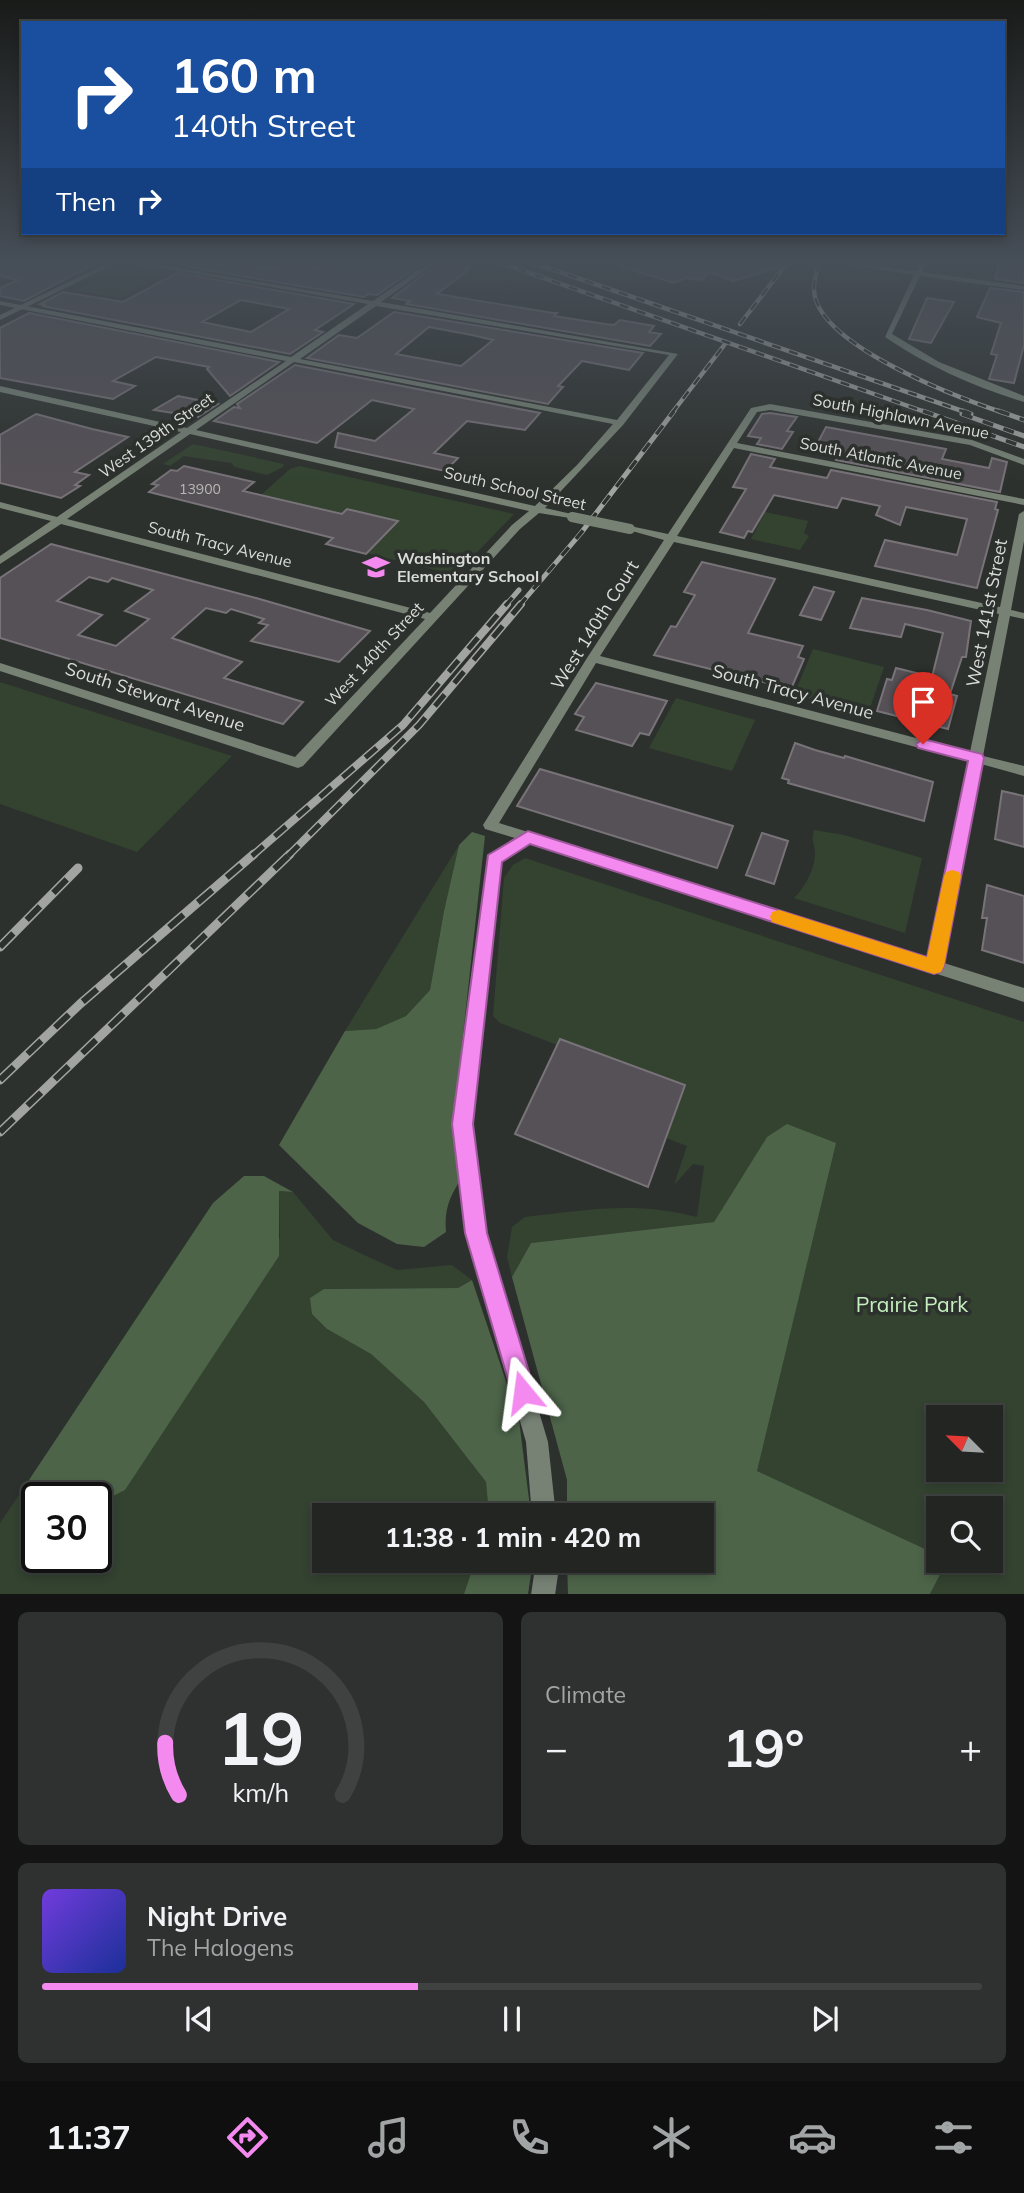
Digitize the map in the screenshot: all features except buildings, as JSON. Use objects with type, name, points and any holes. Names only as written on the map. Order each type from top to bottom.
[{"type":"street","points":[[171,337],[620,423]]},
{"type":"street","name":"West 139th Street","points":[[0,561],[325,337]]},
{"type":"street","name":"West 140th Street","points":[[298,762],[516,527],[540,509],[601,448],[674,354],[574,337]]},
{"type":"street","points":[[893,337],[954,370],[1024,399]]},
{"type":"street","name":"South School Street","points":[[0,389],[1024,616]]},
{"type":"street","name":"West 140th Court","points":[[528,837],[490,825],[593,658],[754,410],[770,407]]},
{"type":"street","name":"South Highlawn Avenue","points":[[770,407],[972,443],[1024,462]]},
{"type":"street","name":"South Atlantic Avenue","points":[[731,445],[1024,502]]},
{"type":"street","name":"South Tracy Avenue","points":[[0,505],[432,617]]},
{"type":"street","name":"West 141st Street","points":[[934,966],[1024,514]]},
{"type":"street","name":"South Tracy Avenue","points":[[593,658],[1024,771]]},
{"type":"street","name":"South Stewart Avenue","points":[[0,667],[298,762]]},
{"type":"street","points":[[543,1503],[537,1441],[476,1233],[462,1124],[494,859],[528,837],[1024,995]]},
{"type":"street","points":[[543,1594],[546,1573]]},
{"type":"green space","points":[[193,444],[284,464],[267,475],[235,467],[231,463],[184,456],[170,466],[163,464]]},
{"type":"green space","points":[[300,466],[514,514],[455,575],[366,553],[397,521],[347,509],[342,514],[261,495],[290,469]]},
{"type":"green space","points":[[765,512],[808,521],[804,533],[809,536],[800,550],[751,539]]},
{"type":"green space","points":[[813,649],[884,667],[868,714],[794,695]]},
{"type":"green space","points":[[0,682],[232,756],[137,852],[0,804]]},
{"type":"green space","points":[[676,698],[755,720],[732,771],[649,748]]},
{"type":"green space","points":[[814,830],[844,835],[922,858],[905,933],[794,898],[814,864]]},
{"type":"green space","points":[[472,832],[485,836],[454,1116],[463,1176],[449,1202],[446,1232],[424,1247],[397,1244],[358,1223],[279,1145],[345,1031],[376,1029],[406,1016],[430,990],[459,845]]},
{"type":"green space","points":[[459,845],[430,990],[406,1016],[376,1029],[345,1031]]},
{"type":"green space","name":"Prairie Park","points":[[525,858],[1024,1022],[1024,1594],[930,1594],[941,1573],[1003,1573],[1003,1496],[926,1496],[926,1549],[757,1471],[835,1143],[767,1137],[714,1222],[531,1243],[512,1277],[507,1257],[512,1227],[525,1217],[631,1208],[697,1217],[704,1166],[693,1164],[674,1185],[687,1146],[666,1138],[685,1085],[560,1039],[557,1045],[500,1023],[493,1016],[504,878],[513,865]]},
{"type":"green space","points":[[787,1124],[836,1143],[757,1471],[926,1549],[926,1573],[941,1573],[930,1594],[568,1594],[567,1573],[714,1573],[714,1503],[567,1503],[567,1480],[512,1277],[531,1243],[714,1222],[767,1137]]},
{"type":"green space","points":[[244,1176],[264,1176],[293,1192],[279,1191],[279,1256],[125,1490],[112,1497],[112,1482],[28,1482],[213,1203]]},
{"type":"green space","points":[[279,1191],[293,1192],[333,1240],[362,1254],[397,1270],[452,1265],[472,1280],[458,1288],[324,1289],[312,1314],[327,1329],[371,1354],[424,1402],[486,1482],[488,1503],[312,1503],[312,1573],[471,1573],[464,1594],[0,1594],[0,1523],[19,1495],[21,1573],[112,1573],[112,1497],[125,1490],[280,1238]]},
{"type":"green space","points":[[472,1280],[519,1420],[529,1503],[488,1503],[486,1482],[424,1402],[371,1354],[327,1329],[312,1314],[310,1298],[324,1289],[458,1288]]},
{"type":"green space","points":[[471,1573],[531,1573],[528,1594],[464,1594]]},
{"type":"railway","points":[[713,337],[928,413]]},
{"type":"railway","points":[[749,337],[968,413]]},
{"type":"railway","points":[[848,337],[863,349],[925,382],[1004,413]]},
{"type":"railway","points":[[672,413],[725,344]]},
{"type":"railway","points":[[519,606],[581,533],[674,411]]},
{"type":"railway","points":[[923,411],[1024,447]]},
{"type":"railway","points":[[963,411],[971,414]]},
{"type":"railway","points":[[999,411],[1024,420]]},
{"type":"railway","points":[[962,414],[1024,436]]},
{"type":"railway","points":[[505,606],[519,590]]},
{"type":"railway","points":[[252,856],[403,725],[507,604]]},
{"type":"railway","points":[[290,854],[419,725],[521,604]]},
{"type":"railway","points":[[0,1080],[80,1004],[254,854]]},
{"type":"railway","points":[[0,1132],[290,854]]},
{"type":"railway","points":[[0,947],[78,868]]},
{"type":"slow traffic","points":[[779,917],[934,966],[952,876]]},
{"type":"place","name":"Washington Elementary School","points":[[376,567]]},
{"type":"route","points":[[523,1392],[476,1233],[462,1124],[494,859],[528,837],[934,966],[976,758],[923,744]]}]
